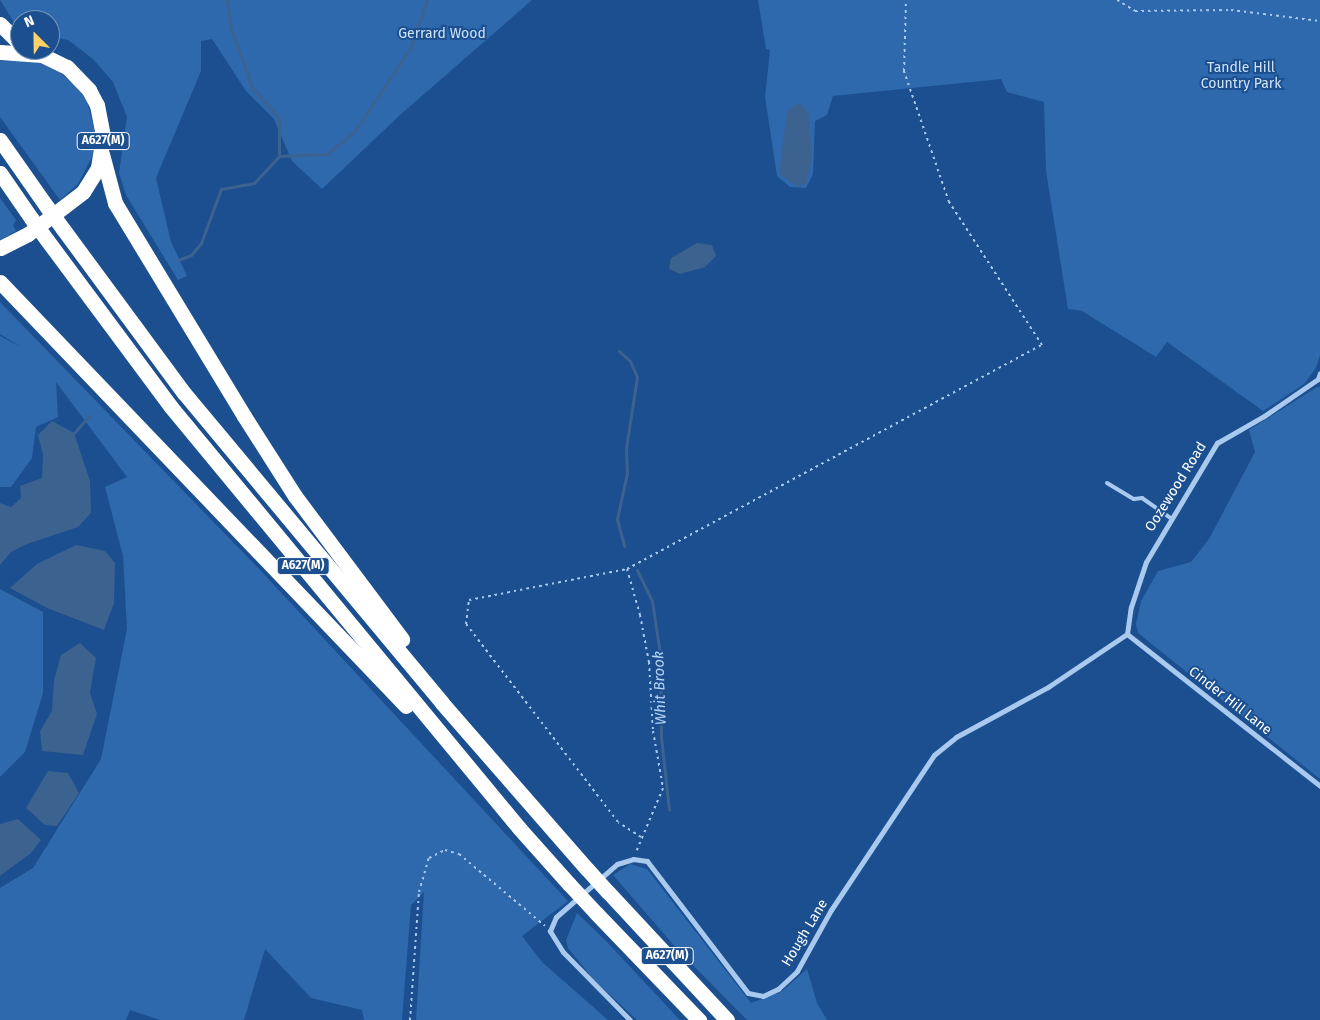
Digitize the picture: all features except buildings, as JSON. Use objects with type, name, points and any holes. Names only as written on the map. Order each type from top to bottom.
[{"type":"highway","name":"A627(M)","points":[[0,24],[10,34]]},
{"type":"highway","name":"A627(M)","points":[[52,60],[68,67],[89,90],[102,121],[102,154],[109,189],[125,220],[295,496],[505,777]]},
{"type":"highway","name":"A627(M)","points":[[0,140],[184,393],[505,777],[608,892],[727,1020]]},
{"type":"highway","name":"A627(M)","points":[[0,248],[28,234],[77,198],[91,180],[102,154]]},
{"type":"highway","name":"A627(M)","points":[[0,174],[171,407],[519,828]]},
{"type":"highway","name":"A627(M)","points":[[0,282],[313,607],[596,913],[699,1020]]},
{"type":"street","name":"Oozewood Road","points":[[1127,634],[1131,607],[1146,562],[1217,443],[1264,416],[1318,379],[1320,374]]},
{"type":"street","name":"Cinder Hill Lane","points":[[1127,634],[1320,786]]},
{"type":"street","name":"Hough Lane","points":[[633,860],[647,861],[748,993],[763,996],[778,989],[797,971],[831,910],[934,755],[956,737],[1048,687],[1127,634]]},
{"type":"street","points":[[630,1020],[563,952],[550,931],[556,917],[616,864],[633,860]]},
{"type":"lane","points":[[1107,483],[1134,499],[1142,498],[1171,518]]},
{"type":"path","points":[[641,837],[618,822],[466,624],[468,600],[626,569],[1042,345],[949,202],[904,71],[906,0]]},
{"type":"path","points":[[1117,0],[1135,12],[1231,10],[1320,21]]},
{"type":"path","points":[[626,569],[640,615],[649,662],[653,731],[663,788],[633,860]]},
{"type":"path","points":[[410,1020],[419,892],[429,858],[446,850],[459,854],[550,931]]},
{"type":"green space","name":"Gerrard Wood","points":[[0,0],[532,0],[400,115],[322,189],[292,161],[274,119],[246,91],[212,39],[201,41],[201,71],[156,178],[171,242],[187,276],[178,280],[126,195],[119,173],[127,117],[113,82],[93,59],[68,40],[60,38],[60,10],[10,10],[10,16]]},
{"type":"green space","name":"Tandle Hill Country Park","points":[[758,0],[1320,0],[1320,355],[1316,368],[1304,384],[1263,411],[1167,342],[1156,357],[1082,311],[1068,309],[1046,171],[1044,102],[1007,92],[1001,79],[833,96],[827,115],[815,121],[813,174],[806,188],[790,187],[777,176],[765,97],[770,50],[766,49]]},
{"type":"green space","points":[[0,61],[37,61],[56,69],[80,90],[87,100],[95,133],[93,155],[78,184],[60,200],[0,117]]},
{"type":"green space","points":[[0,198],[16,220],[13,225],[16,231],[0,240]]},
{"type":"green space","points":[[0,302],[261,571],[568,901],[522,936],[542,962],[608,1020],[416,1020],[424,892],[411,905],[402,1020],[364,1020],[362,1010],[311,998],[265,949],[244,1020],[160,1020],[130,1010],[126,1020],[0,1020],[0,888],[33,868],[101,759],[127,629],[123,556],[105,487],[127,477],[56,382],[58,417],[36,427],[32,458],[11,487],[0,487],[0,336],[21,347],[0,334]]},
{"type":"green space","points":[[1317,387],[1320,387],[1320,779],[1138,633],[1136,624],[1141,601],[1158,571],[1191,562],[1209,539],[1255,452],[1249,430]]},
{"type":"green space","points":[[0,589],[43,612],[43,693],[25,752],[0,777]]},
{"type":"green space","points":[[630,864],[647,869],[751,1003],[781,992],[807,969],[817,1003],[827,1020],[747,1020],[678,950],[613,875]]},
{"type":"green space","points":[[577,913],[680,1020],[637,1020],[593,979],[568,948],[566,940]]},
{"type":"shaded area","points":[[800,102],[809,114],[812,159],[806,184],[797,186],[779,174],[787,111]]},
{"type":"shaded area","points":[[697,243],[712,245],[716,256],[705,267],[680,274],[669,269],[671,258]]},
{"type":"shaded area","points":[[52,421],[74,433],[90,481],[91,513],[78,527],[27,544],[11,552],[0,565],[0,503],[11,507],[21,498],[20,486],[42,478],[43,454],[38,435]]},
{"type":"shaded area","points":[[76,545],[105,551],[115,563],[114,603],[104,630],[47,608],[10,588],[37,564]]},
{"type":"shaded area","points":[[80,643],[96,658],[90,693],[97,714],[83,755],[42,751],[40,731],[52,711],[54,680],[61,655]]},
{"type":"shaded area","points":[[48,771],[68,773],[79,793],[57,826],[45,825],[26,808]]},
{"type":"shaded area","points":[[18,819],[41,840],[31,853],[0,876],[0,824]]},
{"type":"waterway","points":[[227,0],[231,28],[252,87],[279,118],[279,156]]},
{"type":"waterway","points":[[178,260],[191,255],[201,243],[221,189],[254,183],[279,156],[327,154],[355,131],[411,47],[427,0]]},
{"type":"waterway","name":"Whit Brook","points":[[619,351],[630,361],[637,377],[626,448],[627,473],[617,519],[624,546]]},
{"type":"waterway","points":[[74,433],[89,416]]},
{"type":"waterway","name":"Whit Brook","points":[[637,570],[652,601],[660,654],[661,737],[669,810]]}]
